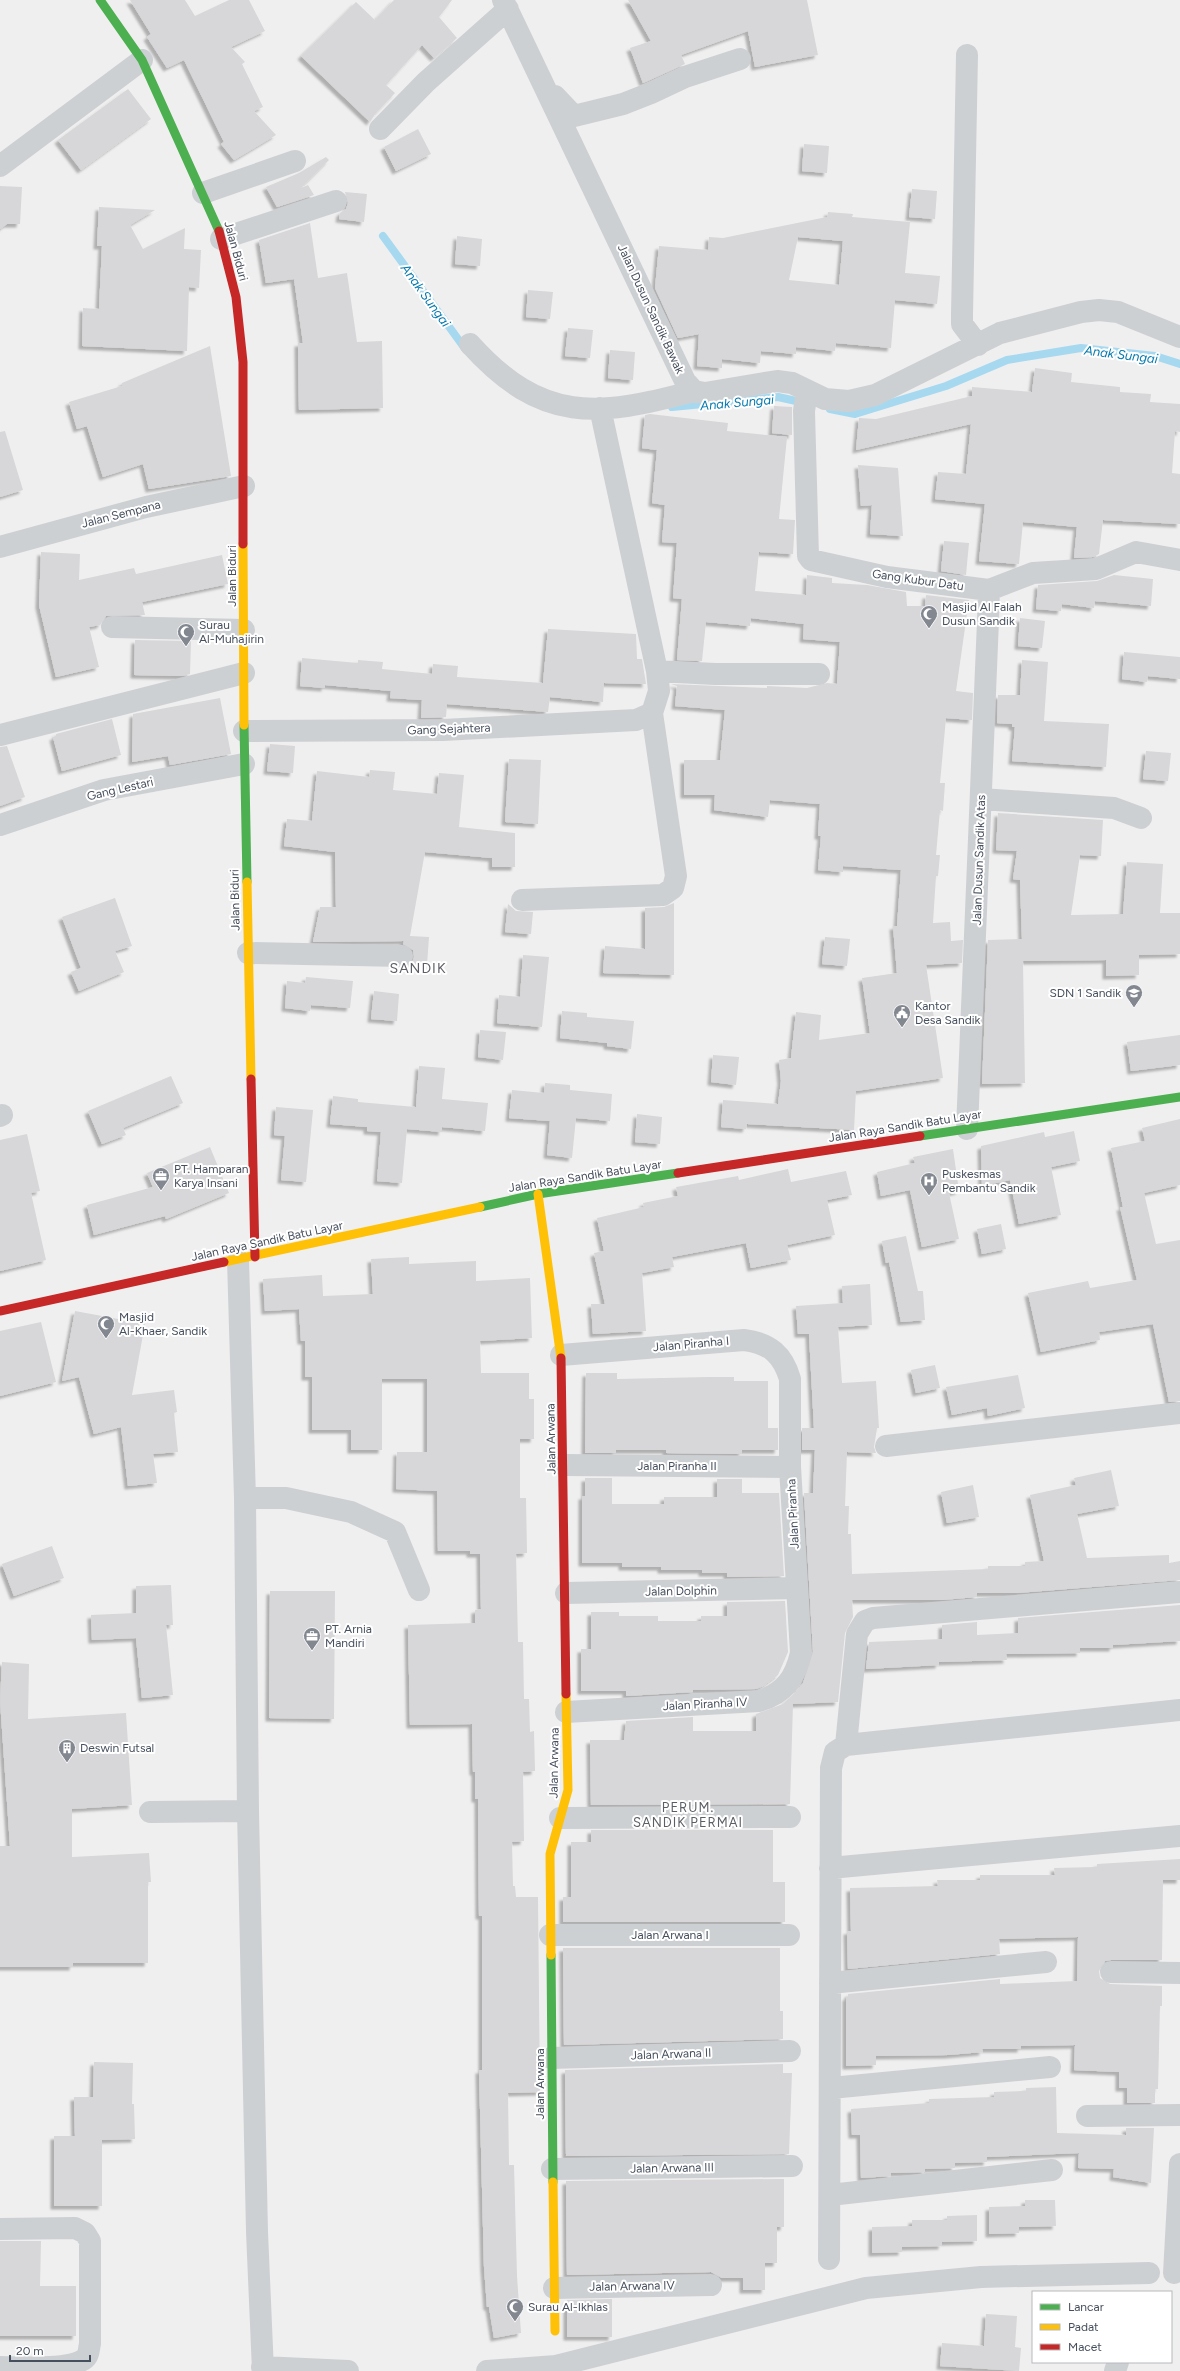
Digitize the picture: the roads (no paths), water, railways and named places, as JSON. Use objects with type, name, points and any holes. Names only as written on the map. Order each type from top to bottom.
[{"type":"street","name":"Jalan Biduri","points":[[100,0],[142,60],[203,193],[218,226],[236,298],[243,362],[244,764],[248,953],[247,1258]]},
{"type":"street","points":[[380,130],[505,4]]},
{"type":"street","name":"Jalan Dusun Sandik Bawak","points":[[505,4],[546,87],[685,381],[694,391]]},
{"type":"street","points":[[967,55],[962,324],[978,344]]},
{"type":"street","points":[[546,87],[574,116],[623,104],[685,77],[740,59]]},
{"type":"street","points":[[0,166],[142,60]]},
{"type":"street","points":[[203,193],[295,161]]},
{"type":"street","points":[[221,238],[336,201]]},
{"type":"street","points":[[470,344],[492,368],[535,397],[548,403],[600,412],[647,403],[694,391],[706,393],[727,391],[747,385],[777,382],[792,383],[806,401],[849,401],[875,395],[929,366],[1000,333],[1022,326],[1099,310],[1118,312],[1180,337]]},
{"type":"street","name":"Gang Kubur Datu","points":[[806,401],[808,556],[811,560],[887,577],[989,590],[1033,573],[1096,569],[1136,552],[1180,560]]},
{"type":"street","points":[[522,900],[663,895],[674,888],[676,876],[652,713],[659,691],[657,671],[600,412]]},
{"type":"street","name":"Jalan Sempana","points":[[0,547],[146,507],[244,486]]},
{"type":"street","name":"Jalan Dusun Sandik Atas","points":[[967,1129],[981,856],[981,799],[989,590]]},
{"type":"street","points":[[112,627],[244,630]]},
{"type":"street","points":[[657,671],[715,674],[819,674]]},
{"type":"street","points":[[0,735],[244,673]]},
{"type":"street","name":"Gang Sejahtera","points":[[244,731],[443,730],[636,720],[652,713]]},
{"type":"street","name":"Gang Lestari","points":[[0,825],[104,790],[244,764]]},
{"type":"street","points":[[981,799],[1114,808],[1140,818]]},
{"type":"street","points":[[248,953],[402,956]]},
{"type":"street","name":"Jalan Raya Sandik Batu Layar","points":[[0,1311],[538,1194],[1180,1097]]},
{"type":"street","name":"Jalan Arwana","points":[[538,1194],[561,1355],[566,1593],[566,1712],[568,1790],[555,1830],[550,1854],[552,2169],[555,2331]]},
{"type":"street","points":[[247,1258],[244,1498],[248,1811],[262,2369],[348,2371]]},
{"type":"street","name":"Jalan Piranha I","points":[[561,1355],[744,1340],[759,1342],[772,1348],[786,1365],[790,1379],[790,1391]]},
{"type":"street","name":"Jalan Piranha","points":[[790,1391],[790,1467],[801,1637]]},
{"type":"street","points":[[886,1446],[1180,1413]]},
{"type":"street","name":"Jalan Piranha II","points":[[564,1465],[790,1467]]},
{"type":"street","points":[[244,1498],[286,1498],[351,1512],[395,1532],[419,1590]]},
{"type":"street","name":"Jalan Dolphin","points":[[566,1593],[797,1588]]},
{"type":"street","points":[[846,1745],[857,1634],[865,1621],[873,1618],[1180,1592]]},
{"type":"street","name":"Jalan Piranha IV","points":[[566,1712],[759,1701],[786,1687],[797,1670],[801,1653],[801,1637]]},
{"type":"street","points":[[829,2259],[831,2088],[831,1768],[836,1752],[846,1745],[1180,1710]]},
{"type":"street","points":[[150,1812],[248,1811]]},
{"type":"street","points":[[560,1818],[790,1817]]},
{"type":"street","points":[[830,1868],[1180,1836]]},
{"type":"street","name":"Jalan Arwana I","points":[[550,1935],[789,1935]]},
{"type":"street","points":[[830,1983],[1046,1962]]},
{"type":"street","points":[[1111,1972],[1180,1973]]},
{"type":"street","name":"Jalan Arwana II","points":[[551,2058],[790,2051]]},
{"type":"street","points":[[831,2088],[1050,2067]]},
{"type":"street","points":[[1087,2116],[1180,2115]]},
{"type":"street","points":[[486,2371],[556,2366],[866,2288],[981,2277],[1145,2282],[1177,2273],[1180,2164]]},
{"type":"street","name":"Jalan Arwana III","points":[[552,2169],[792,2166]]},
{"type":"street","points":[[830,2195],[1052,2170]]},
{"type":"street","points":[[0,2229],[75,2228],[85,2233],[90,2241],[90,2344],[87,2356],[80,2363],[67,2367],[0,2367]]},
{"type":"street","name":"Jalan Arwana IV","points":[[554,2288],[711,2285]]},
{"type":"waterway","name":"Anak Sungai","points":[[383,236],[466,350]]},
{"type":"waterway","name":"Anak Sungai","points":[[830,409],[855,414],[946,386],[1007,360],[1081,348],[1155,356],[1180,364]]},
{"type":"waterway","name":"Anak Sungai","points":[[672,407],[778,397],[805,403]]},
{"type":"place","name":"Masjid Al Falah Dusun Sandik","points":[[929,629]]},
{"type":"place","name":"Surau Al-Muhajirin","points":[[186,647]]},
{"type":"place","name":"SDN 1 Sandik","points":[[1134,1008]]},
{"type":"place","name":"Kantor Desa Sandik","points":[[902,1028]]},
{"type":"place","name":"PT. Hamparan Karya Insani","points":[[161,1191]]},
{"type":"place","name":"Puskesmas Pembantu Sandik","points":[[929,1196]]},
{"type":"place","name":"Masjid Al-Khaer, Sandik","points":[[106,1339]]},
{"type":"place","name":"PT. Arnia Mandiri","points":[[312,1651]]},
{"type":"place","name":"Deswin Futsal","points":[[67,1763]]},
{"type":"place","name":"Surau Al-Ikhlas","points":[[515,2322]]},
{"type":"district","name":"SANDIK","points":[[418,968]]},
{"type":"district","name":"PERUM. SANDIK PERMAI","points":[[688,1814]]}]
